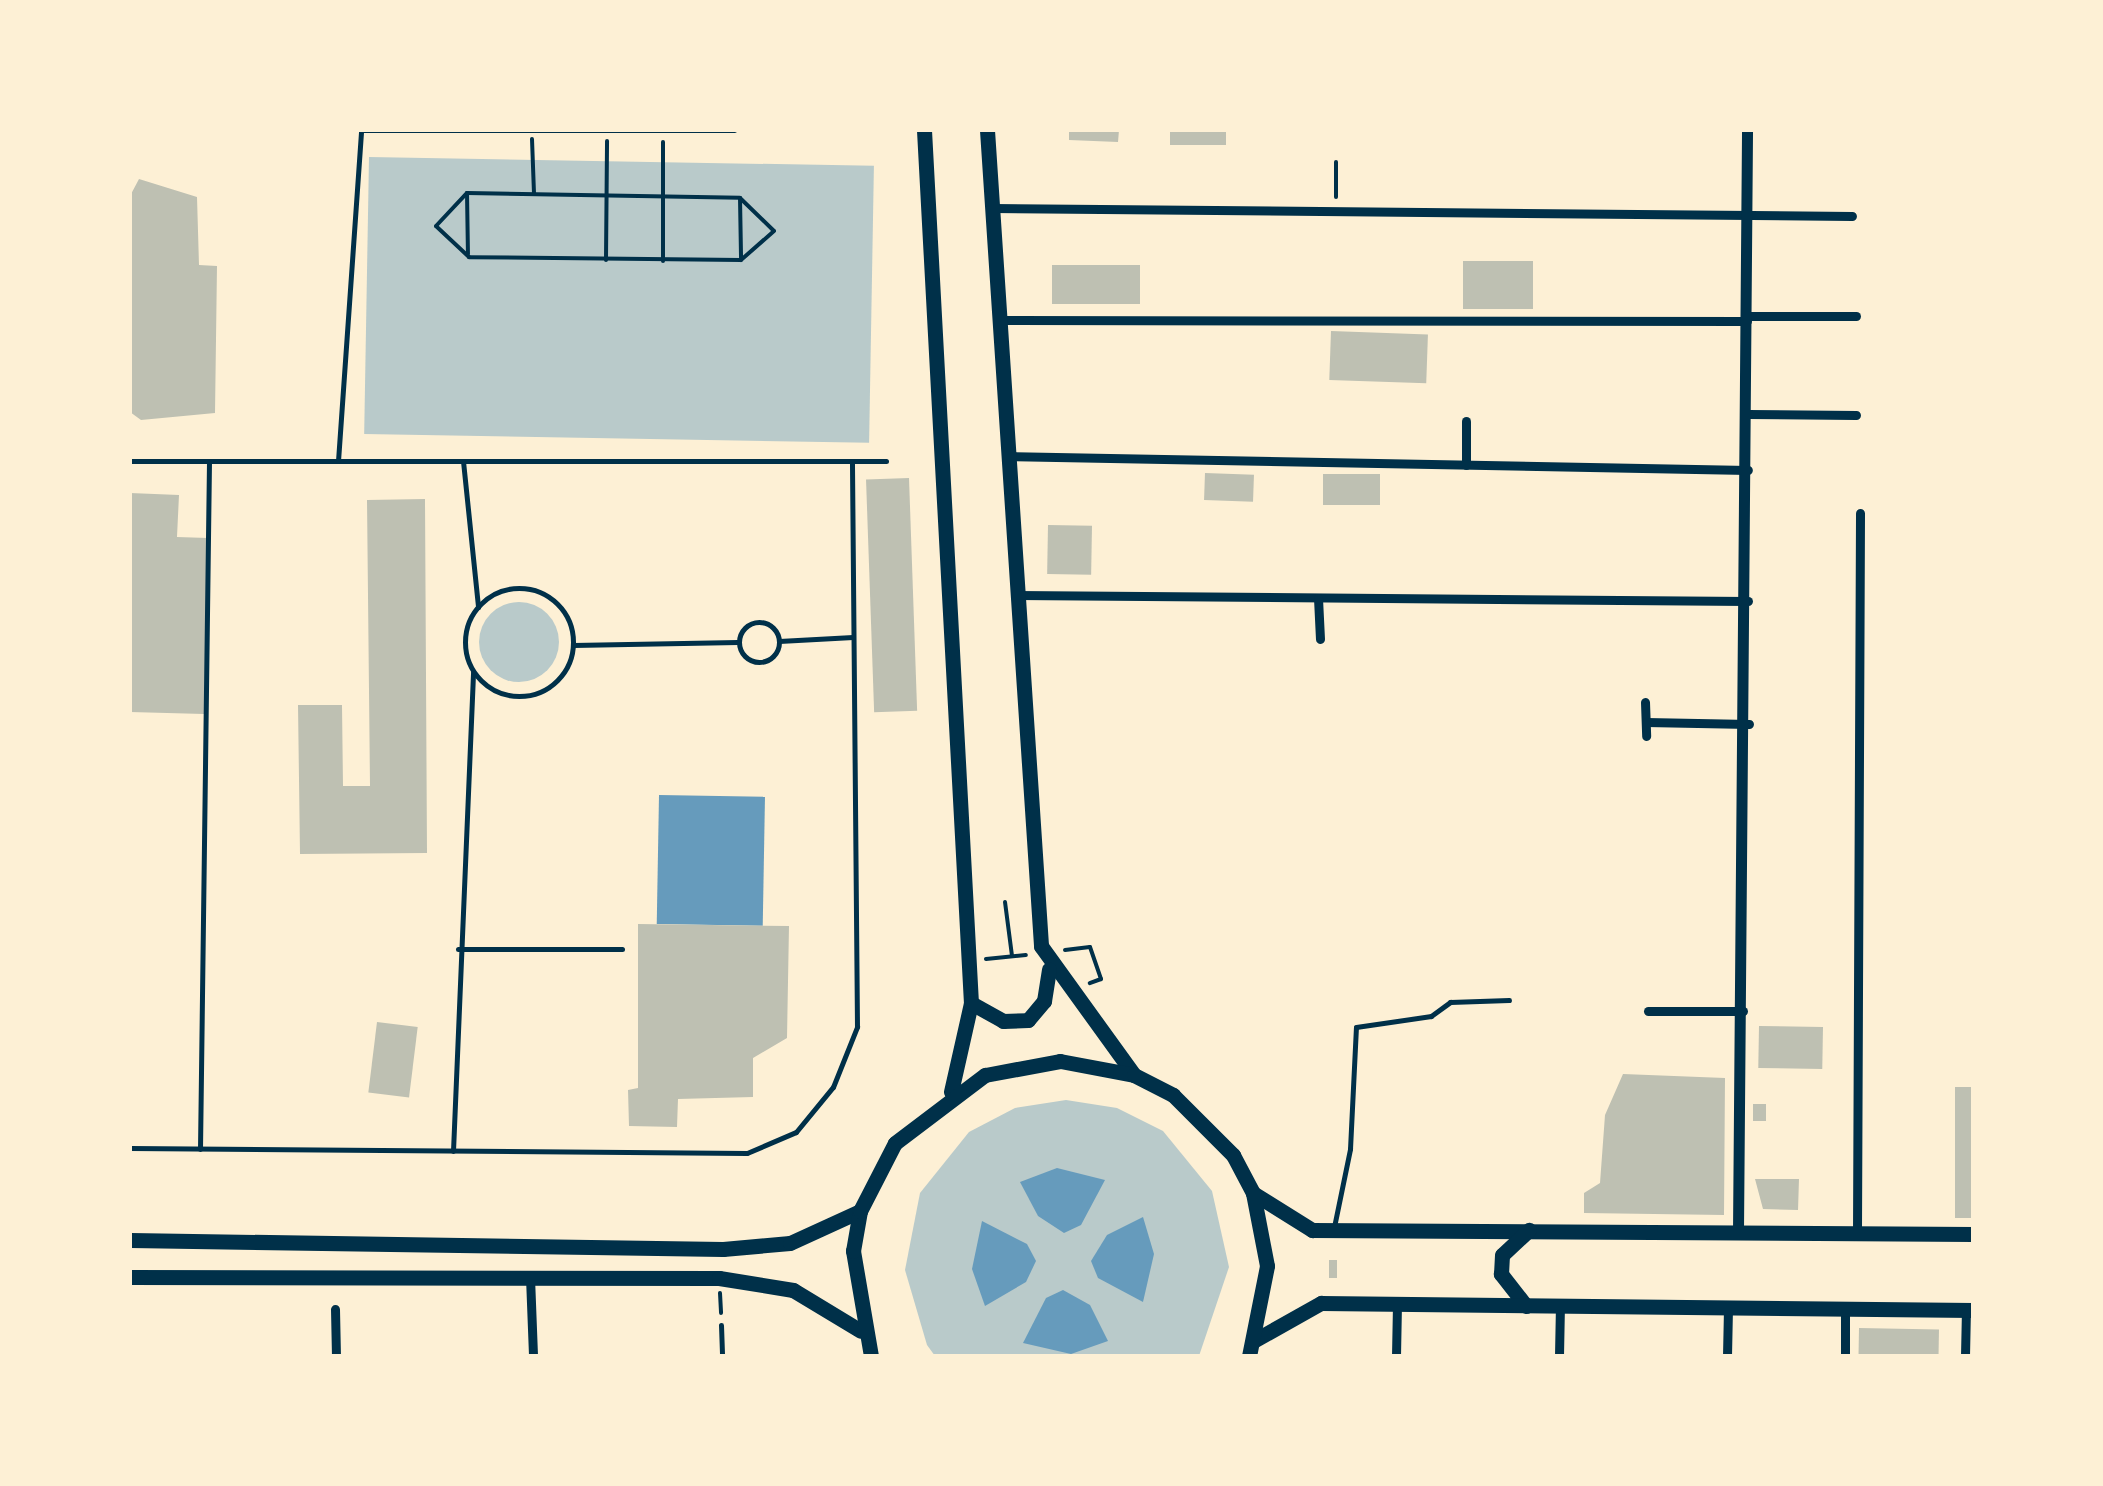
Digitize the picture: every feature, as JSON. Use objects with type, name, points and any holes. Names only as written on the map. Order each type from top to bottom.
[{"type":"main road","points":[[970,1003],[1003,1021],[1028,1020],[1044,1001],[1050,959],[1034,892],[987,130]]},
{"type":"main road","points":[[924,136],[970,1003],[951,1092]]},
{"type":"main road","points":[[1050,959],[1134,1076]]},
{"type":"main road","points":[[871,1356],[861,1331],[853,1264],[860,1211],[895,1143],[951,1092],[985,1075],[1060,1061],[1134,1076],[1206,1122],[1252,1194],[1267,1266],[1249,1356]]},
{"type":"main road","points":[[1252,1194],[1312,1230],[1973,1234]]},
{"type":"main road","points":[[130,1240],[723,1249],[790,1243],[860,1211]]},
{"type":"main road","points":[[1526,1306],[1501,1274],[1502,1255],[1529,1230]]},
{"type":"main road","points":[[393,1243],[393,1277]]},
{"type":"main road","points":[[130,1277],[719,1278],[793,1290],[861,1331]]},
{"type":"main road","points":[[1255,1340],[1321,1302],[1970,1310]]},
{"type":"street","points":[[1738,1230],[1749,724],[1746,130]]},
{"type":"street","points":[[992,208],[1852,216]]},
{"type":"street","points":[[999,320],[1856,316]]},
{"type":"street","points":[[1748,414],[1856,414]]},
{"type":"street","points":[[1466,421],[1466,465]]},
{"type":"street","points":[[1007,456],[1748,470]]},
{"type":"street","points":[[1858,1232],[1860,513]]},
{"type":"street","points":[[1016,595],[1749,601]]},
{"type":"street","points":[[1318,598],[1320,639]]},
{"type":"street","points":[[1645,702],[1646,736]]},
{"type":"street","points":[[1646,722],[1749,724]]},
{"type":"street","points":[[1648,1011],[1743,1011]]},
{"type":"street","points":[[530,1277],[532,1356]]},
{"type":"street","points":[[1396,1356],[1397,1304]]},
{"type":"street","points":[[1559,1356],[1560,1306]]},
{"type":"street","points":[[1728,1307],[1728,1356]]},
{"type":"street","points":[[1844,1356],[1845,1308]]},
{"type":"street","points":[[335,1309],[336,1356]]},
{"type":"street","points":[[1965,1356],[1970,1310]]},
{"type":"lane","points":[[338,461],[362,130],[734,130]]},
{"type":"lane","points":[[912,130],[924,136]]},
{"type":"lane","points":[[130,461],[886,461]]},
{"type":"lane","points":[[200,1149],[209,461]]},
{"type":"lane","points":[[453,1151],[458,950],[474,671],[466,637],[478,607],[463,461]]},
{"type":"lane","points":[[130,1148],[747,1152],[773,1147],[816,1110],[856,1027],[852,461]]},
{"type":"lane","points":[[474,671],[501,693],[535,694],[562,675],[573,645],[564,614],[540,592],[502,590],[478,607]]},
{"type":"lane","points":[[573,645],[738,642],[757,622],[779,640],[853,636]]},
{"type":"lane","points":[[738,642],[744,656],[761,663],[779,640]]},
{"type":"lane","points":[[458,950],[622,949]]},
{"type":"lane","points":[[1333,1230],[1350,1149],[1356,1027],[1432,1016],[1450,1002],[1509,1000]]},
{"type":"lane","points":[[721,1326],[722,1356]]},
{"type":"path","points":[[532,131],[534,194]]},
{"type":"path","points":[[606,260],[607,132]]},
{"type":"path","points":[[663,132],[663,261]]},
{"type":"path","points":[[1336,162],[1336,212]]},
{"type":"path","points":[[467,193],[468,257]]},
{"type":"path","points":[[467,193],[534,194],[740,198],[774,231],[742,260],[663,261],[468,257],[436,226],[467,193]]},
{"type":"path","points":[[740,198],[742,260]]},
{"type":"path","points":[[1004,902],[1012,956]]},
{"type":"path","points":[[1050,959],[1090,947],[1100,979]]},
{"type":"path","points":[[968,962],[1032,954]]},
{"type":"path","points":[[719,1278],[721,1326]]},
{"type":"shaded area","points":[[369,157],[874,166],[869,443],[364,434]]},
{"type":"shaded area","points":[[519,602],[534,605],[547,614],[556,627],[556,657],[547,670],[534,679],[519,682],[504,679],[491,670],[482,657],[479,642],[482,627],[491,614],[504,605]]},
{"type":"shaded area","points":[[1066,1100],[1117,1108],[1163,1131],[1212,1191],[1229,1267],[1199,1356],[935,1356],[927,1345],[905,1270],[920,1193],[969,1132],[1015,1108]]},
{"type":"water","points":[[659,795],[765,797],[763,926],[657,924]]},
{"type":"water","points":[[1057,1168],[1105,1180],[1081,1225],[1064,1233],[1038,1216],[1020,1182]]},
{"type":"water","points":[[1143,1217],[1154,1254],[1143,1302],[1098,1278],[1091,1261],[1107,1235]]},
{"type":"water","points":[[982,1221],[1027,1244],[1036,1261],[1026,1282],[985,1306],[972,1269]]},
{"type":"water","points":[[1063,1290],[1090,1305],[1108,1341],[1071,1354],[1023,1343],[1046,1298]]},
{"type":"building","points":[[1069,130],[1119,130],[1118,142],[1069,140]]},
{"type":"building","points":[[1170,130],[1226,130],[1226,145],[1170,145]]},
{"type":"building","points":[[139,179],[197,197],[199,265],[217,266],[215,413],[141,420],[130,412],[130,196]]},
{"type":"building","points":[[1463,261],[1533,261],[1533,309],[1463,309]]},
{"type":"building","points":[[1052,265],[1140,265],[1140,304],[1052,304]]},
{"type":"building","points":[[1331,331],[1428,334],[1426,383],[1329,380]]},
{"type":"building","points":[[1205,473],[1254,475],[1253,502],[1204,500]]},
{"type":"building","points":[[1323,474],[1380,474],[1380,505],[1323,505]]},
{"type":"building","points":[[909,478],[917,711],[874,712],[866,480]]},
{"type":"building","points":[[130,493],[179,495],[177,537],[208,538],[204,714],[130,712]]},
{"type":"building","points":[[425,499],[427,853],[300,854],[298,705],[342,705],[343,786],[370,786],[367,500]]},
{"type":"building","points":[[1048,525],[1092,526],[1091,575],[1047,574]]},
{"type":"building","points":[[638,924],[789,926],[787,1038],[753,1058],[753,1097],[678,1099],[677,1127],[629,1126],[628,1090],[638,1088]]},
{"type":"building","points":[[377,1022],[418,1027],[409,1097],[368,1092]]},
{"type":"building","points":[[1759,1026],[1823,1027],[1822,1069],[1758,1068]]},
{"type":"building","points":[[1623,1074],[1725,1078],[1724,1215],[1584,1213],[1584,1193],[1600,1183],[1605,1115]]},
{"type":"building","points":[[1955,1087],[1973,1087],[1973,1218],[1955,1218]]},
{"type":"building","points":[[1753,1104],[1766,1104],[1766,1121],[1753,1121]]},
{"type":"building","points":[[1755,1179],[1799,1179],[1798,1210],[1763,1209]]},
{"type":"building","points":[[1329,1260],[1337,1260],[1337,1278],[1329,1278]]},
{"type":"building","points":[[1859,1328],[1939,1329],[1939,1356],[1859,1356]]}]
